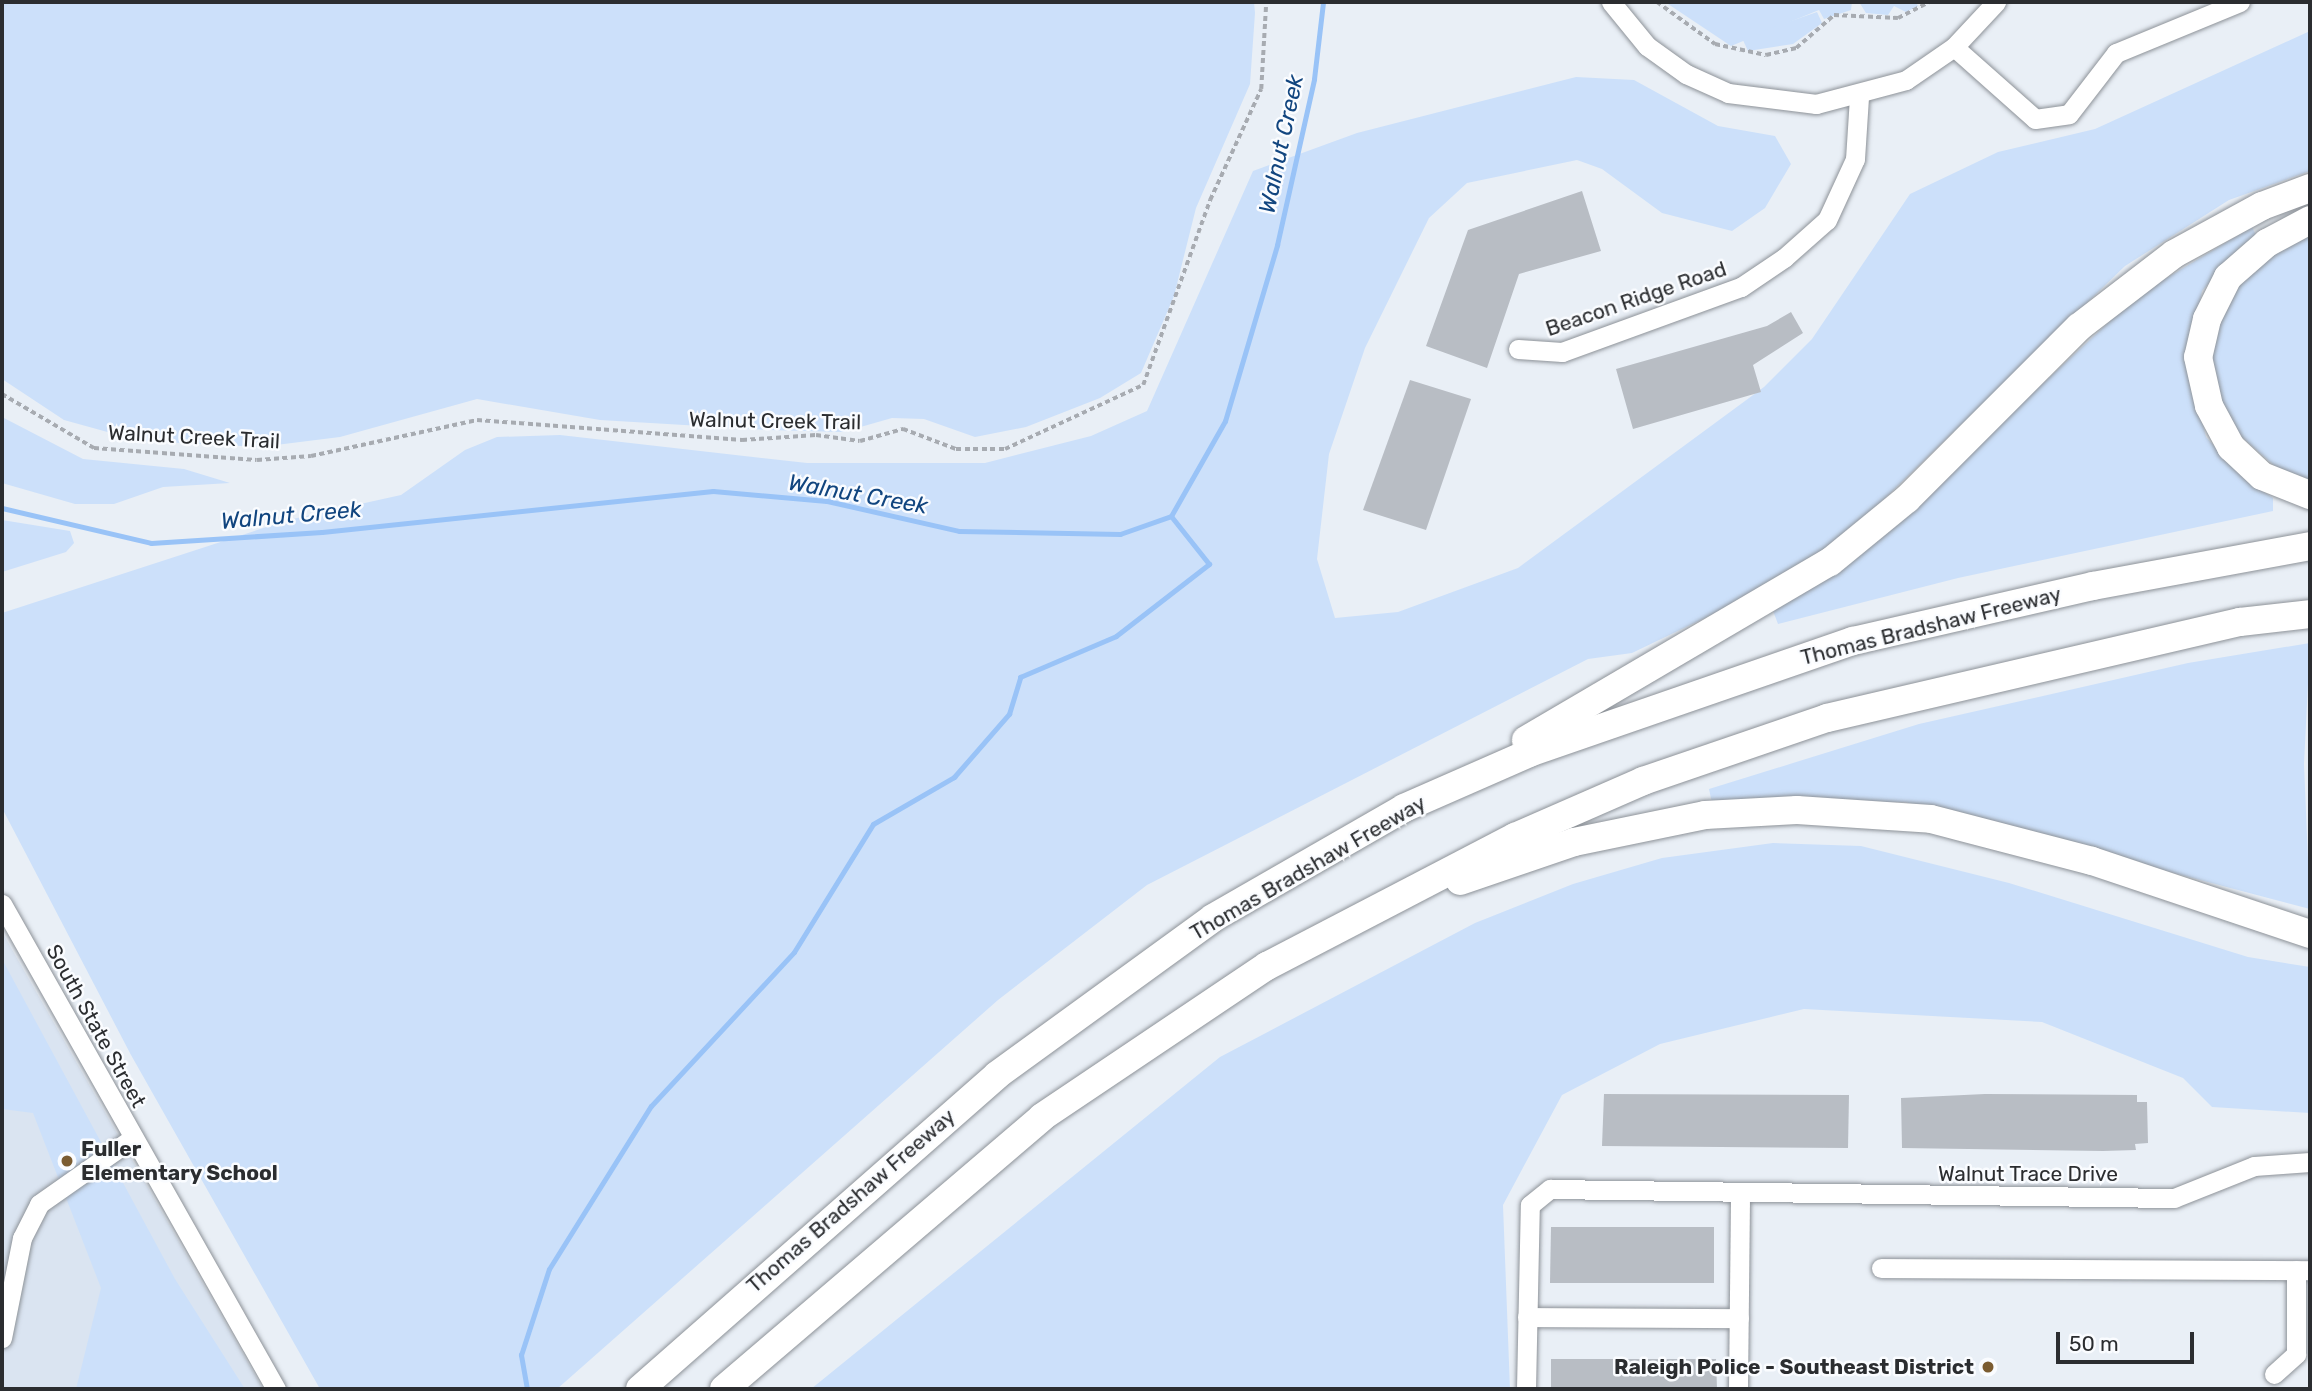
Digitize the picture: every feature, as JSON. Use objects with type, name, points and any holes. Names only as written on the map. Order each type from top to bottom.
[{"type":"highway","points":[[1404,808],[1830,562],[1907,499],[2090,319],[2174,254],[2262,206],[2310,188]]},
{"type":"highway","points":[[2310,220],[2267,243],[2228,277],[2207,319],[2198,357],[2209,406],[2231,447],[2262,476],[2310,495]]},
{"type":"highway","name":"Thomas Bradshaw Freeway","points":[[640,1389],[997,1075],[1213,918],[1404,808],[1529,753],[1853,641],[2093,586],[2310,546]]},
{"type":"highway","points":[[724,1389],[1042,1117],[1267,966],[1361,915],[1643,781],[1827,718],[2240,622],[2310,614]]},
{"type":"highway","points":[[1361,915],[1574,842],[1705,815],[1797,810],[1931,819],[2092,861],[2310,934]]},
{"type":"street","points":[[1611,2],[1647,46],[1728,93],[1816,104],[1859,97],[1906,80],[1954,47],[1996,2]]},
{"type":"street","points":[[1954,47],[2035,119],[2069,114],[2116,53],[2240,2]]},
{"type":"street","name":"Beacon Ridge Road","points":[[1518,349],[1562,352],[1741,287],[1784,258],[1827,220],[1855,159],[1859,97]]},
{"type":"street","name":"South State Street","points":[[2,904],[276,1389]]},
{"type":"street","points":[[2,1338],[22,1238],[39,1204],[133,1138]]},
{"type":"street","name":"Walnut Trace Drive","points":[[1526,1389],[1530,1205],[1549,1189],[1740,1194],[2174,1198],[2255,1166],[2310,1162]]},
{"type":"street","points":[[1738,1389],[1740,1194]]},
{"type":"street","points":[[1881,1268],[2303,1270],[2295,1354],[2274,1374]]},
{"type":"street","points":[[1527,1317],[1739,1318]]},
{"type":"path","name":"Walnut Creek Trail","points":[[2,394],[94,449],[257,460],[312,456],[477,420],[742,440],[816,435],[860,441],[903,429],[956,449],[1005,449],[1143,385],[1210,200],[1261,89],[1266,2]]},
{"type":"path","points":[[1657,2],[1715,44],[1766,55],[1796,48],[1834,15],[1898,18],[1929,2]]},
{"type":"shaded area","points":[[2,2],[1254,2],[1255,13],[1250,84],[1196,208],[1174,296],[1141,373],[1100,398],[1026,427],[975,437],[924,419],[892,418],[843,432],[769,430],[600,420],[477,399],[340,437],[260,447],[140,441],[64,420],[2,379]]},
{"type":"shaded area","points":[[1665,2],[1852,2],[1851,10],[1824,19],[1819,10],[1731,46]]},
{"type":"shaded area","points":[[1859,2],[1916,2],[1918,6],[1906,12],[1894,6],[1888,15],[1866,13]]},
{"type":"shaded area","points":[[1817,12],[1822,23],[1793,44],[1748,51],[1742,38]]},
{"type":"shaded area","points":[[2310,31],[2310,171],[2229,200],[2125,266],[1849,533],[1761,591],[1632,653],[1588,659],[1147,885],[998,1000],[557,1389],[320,1389],[131,1055],[2,808],[2,613],[288,520],[401,495],[465,450],[497,437],[560,435],[807,463],[985,463],[1091,436],[1147,411],[1253,171],[1357,133],[1576,77],[1634,80],[1718,126],[1775,136],[1791,164],[1765,208],[1732,231],[1662,213],[1602,169],[1577,160],[1467,183],[1429,218],[1365,348],[1329,454],[1317,559],[1335,618],[1398,612],[1518,568],[1764,387],[1812,339],[1910,194],[1998,152],[2095,129]]},
{"type":"shaded area","points":[[2252,227],[2257,237],[2240,247],[2202,291],[2188,366],[2206,437],[2244,479],[2273,498],[2273,511],[1958,578],[1778,624],[1773,611],[1991,432],[2138,295]]},
{"type":"shaded area","points":[[2310,232],[2310,481],[2286,476],[2235,431],[2216,399],[2211,339],[2248,269]]},
{"type":"shaded area","points":[[2,417],[83,459],[184,469],[230,483],[163,487],[114,504],[75,504],[2,483]]},
{"type":"shaded area","points":[[2,520],[70,531],[74,543],[66,552],[2,572]]},
{"type":"shaded area","points":[[2310,643],[2304,764],[2310,909],[1905,802],[1712,803],[1709,789],[1919,724],[2188,663]]},
{"type":"shaded area","points":[[1773,843],[1861,846],[2009,883],[2248,957],[2310,967],[2310,1113],[2212,1107],[2183,1078],[2042,1022],[1804,1009],[1660,1044],[1562,1095],[1503,1205],[1510,1389],[811,1389],[1220,1057],[1475,923],[1573,884],[1662,858]]},
{"type":"shaded area","name":"Fuller Elementary School","points":[[2,932],[263,1389],[2,1389]]},
{"type":"shaded area","points":[[2,959],[175,1279],[245,1389],[76,1389],[101,1288],[33,1113],[2,1109]]},
{"type":"building","points":[[1582,191],[1601,251],[1519,274],[1487,368],[1426,346],[1468,230]]},
{"type":"building","points":[[1791,312],[1803,333],[1753,365],[1761,392],[1633,429],[1616,369],[1767,326]]},
{"type":"building","points":[[1410,380],[1471,399],[1426,530],[1363,510]]},
{"type":"building","points":[[1604,1094],[1849,1095],[1848,1148],[1602,1146]]},
{"type":"building","points":[[1985,1094],[2137,1095],[2137,1102],[2147,1102],[2148,1143],[2135,1144],[2136,1150],[2103,1151],[1902,1148],[1901,1098]]},
{"type":"building","points":[[1551,1227],[1714,1227],[1714,1283],[1550,1283]]},
{"type":"building","points":[[1551,1359],[1716,1359],[1717,1389],[1551,1389]]},
{"type":"waterway","name":"Walnut Creek","points":[[2,508],[151,543],[322,532],[713,491],[827,501],[959,531],[1120,534],[1171,516],[1225,421],[1277,245],[1314,79],[1323,2]]},
{"type":"waterway","points":[[527,1389],[521,1355],[549,1269],[651,1106],[794,952],[873,824],[954,777],[1009,714],[1020,677],[1116,636],[1209,564],[1171,516]]},
{"type":"place","name":"Fuller Elementary School","points":[[67,1161]]},
{"type":"place","name":"Raleigh Police - Southeast District","points":[[1988,1367]]}]
